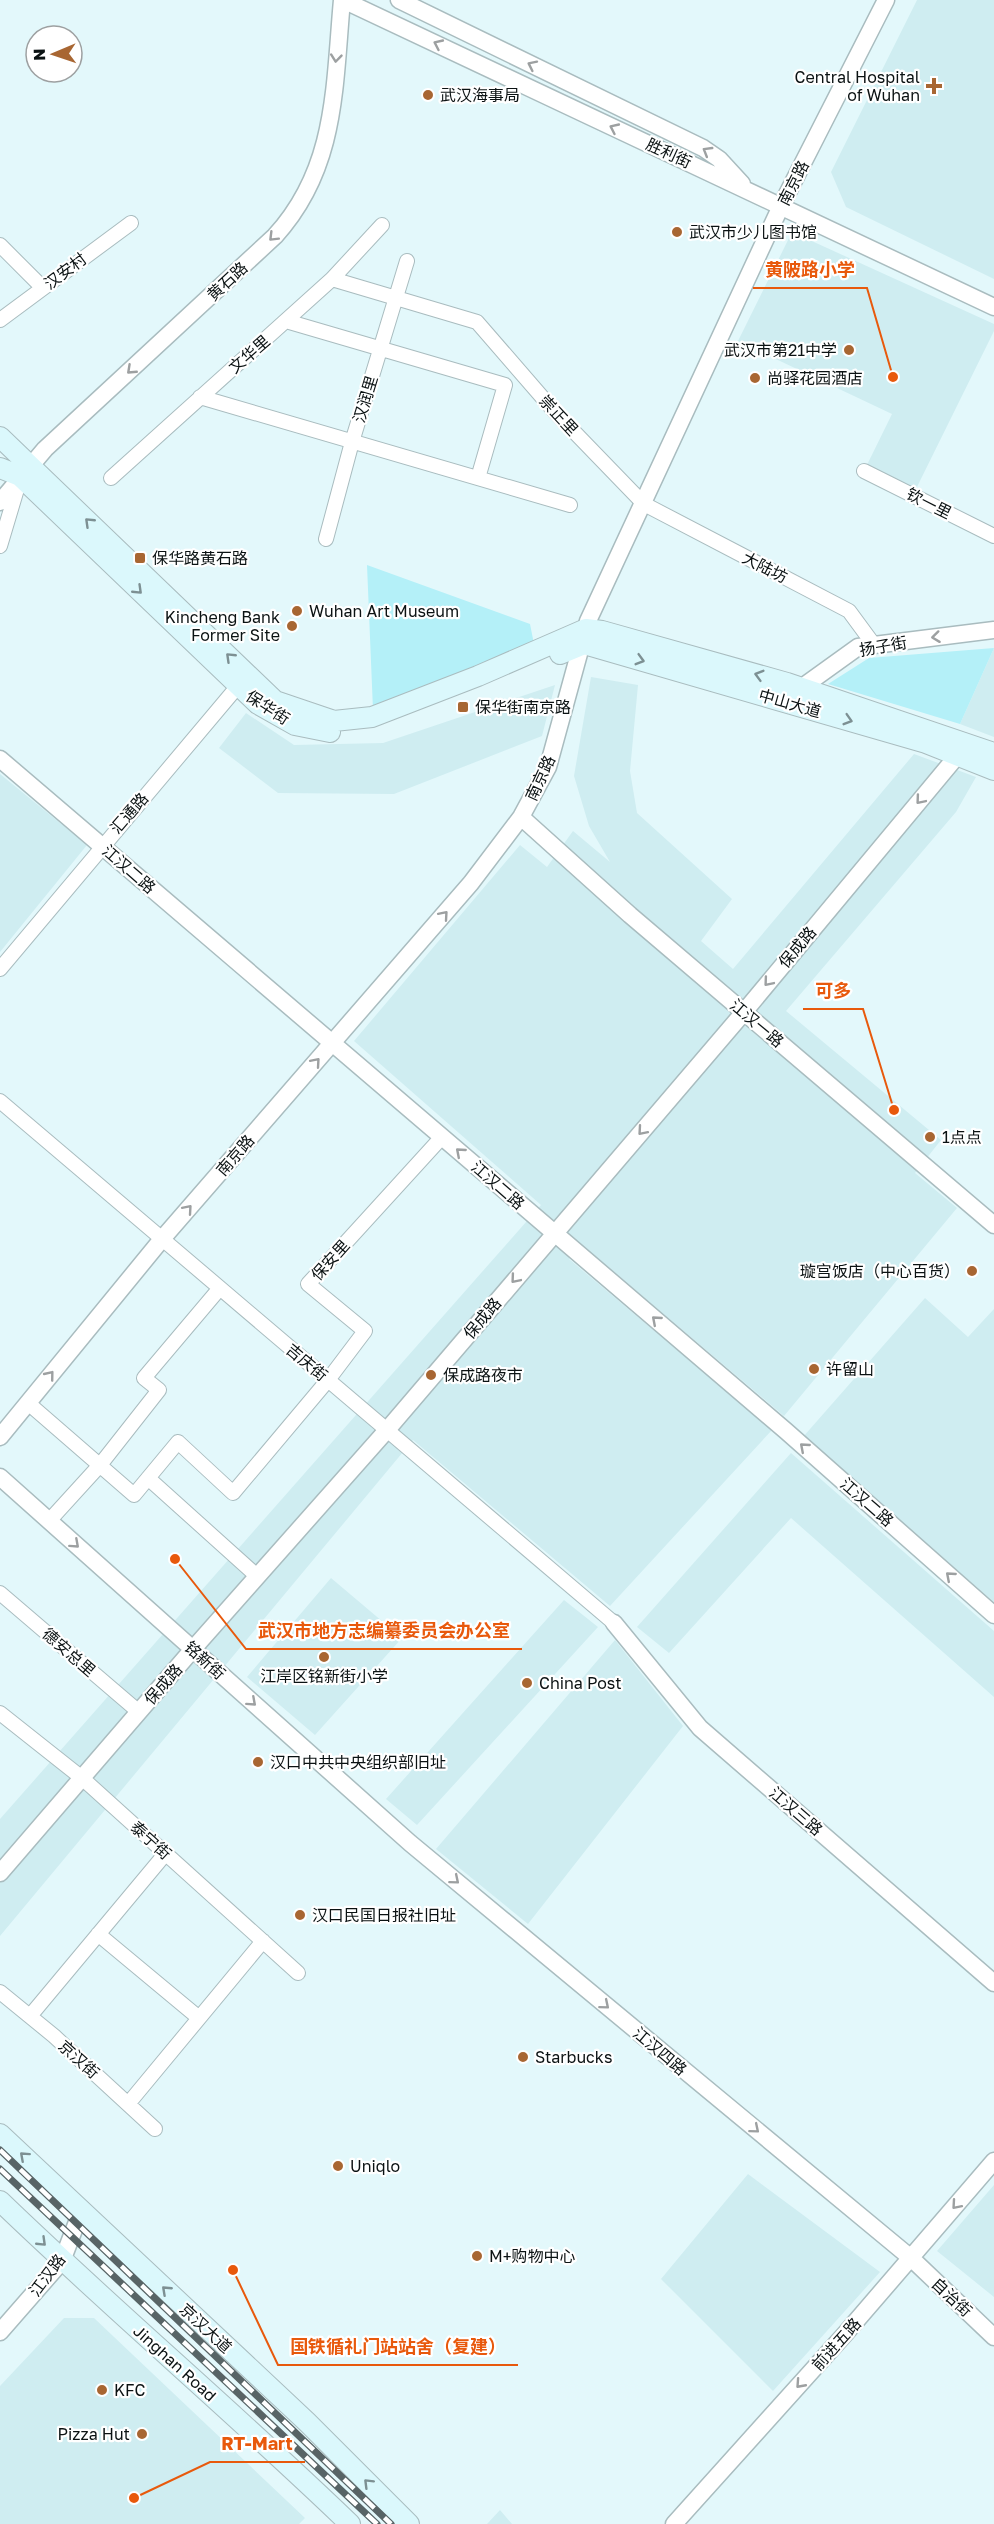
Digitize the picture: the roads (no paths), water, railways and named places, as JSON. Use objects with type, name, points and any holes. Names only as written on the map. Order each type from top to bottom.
[{"type":"main road","points":[[0,437],[25,471]]},
{"type":"main road","points":[[0,468],[25,471]]},
{"type":"main road","name":"保华街","points":[[25,471],[275,701],[334,721],[372,717],[585,637]]},
{"type":"main road","name":"保华街","points":[[25,471],[238,686],[275,715],[295,724],[332,733],[373,729],[585,637]]},
{"type":"main road","name":"中山大道","points":[[585,637],[994,753]]},
{"type":"main road","name":"中山大道","points":[[801,697],[994,770]]},
{"type":"main road","name":"京汉大道","points":[[0,2134],[307,2422],[409,2524]]},
{"type":"main road","name":"Jinghan Road","points":[[0,2201],[62,2261],[295,2471],[350,2524]]},
{"type":"street","name":"胜利街","points":[[343,0],[994,308]]},
{"type":"street","name":"黄石路","points":[[0,502],[25,471],[275,236],[297,209],[316,176],[328,137],[343,0]]},
{"type":"street","points":[[399,0],[702,148],[719,159],[749,191]]},
{"type":"street","name":"南京路","points":[[0,1437],[162,1239],[471,883],[521,818],[548,767],[585,637],[644,504],[780,208],[886,0]]},
{"type":"street","name":"汉安村","points":[[0,320],[131,223]]},
{"type":"street","name":"文华里","points":[[111,478],[332,279],[382,225]]},
{"type":"street","points":[[0,245],[43,288]]},
{"type":"street","name":"汉润里","points":[[326,539],[352,442],[407,261]]},
{"type":"street","points":[[332,279],[395,299]]},
{"type":"street","name":"崇正里","points":[[395,299],[477,322],[555,412],[644,504]]},
{"type":"street","points":[[286,321],[506,385],[478,478]]},
{"type":"street","points":[[200,398],[570,505]]},
{"type":"street","points":[[0,546],[25,471]]},
{"type":"street","name":"钦一里","points":[[864,471],[994,536]]},
{"type":"street","name":"大陆坊","points":[[644,504],[849,611],[874,645]]},
{"type":"street","name":"扬子街","points":[[801,697],[858,647],[994,630]]},
{"type":"street","name":"汇通路","points":[[0,969],[101,845],[238,686]]},
{"type":"street","name":"保成路","points":[[0,1873],[193,1649],[387,1430],[744,1012],[957,756]]},
{"type":"street","name":"江汉二路","points":[[0,759],[786,1431],[994,1615]]},
{"type":"street","name":"江汉一路","points":[[521,818],[630,915],[994,1226]]},
{"type":"street","name":"吉庆街","points":[[0,1101],[614,1623]]},
{"type":"street","name":"保安里","points":[[328,1380],[365,1331],[308,1284],[442,1137]]},
{"type":"street","points":[[49,1521],[100,1465],[159,1390],[144,1378],[220,1288]]},
{"type":"street","points":[[28,1403],[134,1495],[178,1442],[233,1493],[328,1380]]},
{"type":"street","name":"铭新街","points":[[0,1477],[410,1843]]},
{"type":"street","points":[[148,1478],[257,1576]]},
{"type":"street","name":"德安总里","points":[[0,1593],[139,1712]]},
{"type":"street","name":"江汉三路","points":[[614,1623],[700,1728],[994,1983]]},
{"type":"street","name":"泰宁街","points":[[0,1713],[82,1778],[298,1973]]},
{"type":"street","name":"江汉四路","points":[[410,1843],[911,2258]]},
{"type":"street","points":[[30,2016],[166,1853]]},
{"type":"street","points":[[98,1934],[199,2018]]},
{"type":"street","points":[[128,2104],[263,1941]]},
{"type":"street","name":"京汉街","points":[[0,1992],[30,2016],[155,2129]]},
{"type":"street","name":"前进五路","points":[[674,2524],[911,2258],[994,2161]]},
{"type":"street","name":"江汉路","points":[[0,2332],[62,2261],[82,2209]]},
{"type":"street","name":"自治街","points":[[911,2258],[994,2337]]},
{"type":"railway","points":[[0,2150],[391,2524]]},
{"type":"railway","points":[[0,2169],[377,2524]]},
{"type":"place","name":"Central Hospital of Wuhan","points":[[934,86]]},
{"type":"place","name":"武汉海事局","points":[[428,95]]},
{"type":"place","name":"武汉市少儿图书馆","points":[[677,232]]},
{"type":"place","name":"武汉市第21中学","points":[[849,350]]},
{"type":"place","name":"黄陂路小学","points":[[893,377]]},
{"type":"place","name":"尚驿花园酒店","points":[[755,378]]},
{"type":"place","name":"保华路黄石路","points":[[140,558]]},
{"type":"place","name":"Wuhan Art Museum","points":[[297,611]]},
{"type":"place","name":"Kincheng Bank Former Site","points":[[292,626]]},
{"type":"place","name":"保华街南京路","points":[[463,707]]},
{"type":"place","name":"可多","points":[[894,1110]]},
{"type":"place","name":"1点点","points":[[930,1137]]},
{"type":"place","name":"璇宫饭店（中心百货）","points":[[972,1271]]},
{"type":"place","name":"许留山","points":[[814,1369]]},
{"type":"place","name":"保成路夜市","points":[[431,1375]]},
{"type":"place","name":"武汉市地方志编纂委员会办公室","points":[[175,1559]]},
{"type":"place","name":"江岸区铭新街小学","points":[[324,1657]]},
{"type":"place","name":"China Post","points":[[527,1683]]},
{"type":"place","name":"汉口中共中央组织部旧址","points":[[258,1762]]},
{"type":"place","name":"汉口民国日报社旧址","points":[[300,1915]]},
{"type":"place","name":"Starbucks","points":[[523,2057]]},
{"type":"place","name":"Uniqlo","points":[[338,2166]]},
{"type":"place","name":"M+购物中心","points":[[477,2256]]},
{"type":"place","name":"国铁循礼门站站舍（复建）","points":[[233,2270]]},
{"type":"place","name":"KFC","points":[[102,2390]]},
{"type":"place","name":"Pizza Hut","points":[[142,2434]]},
{"type":"place","name":"RT-Mart","points":[[134,2498]]}]
